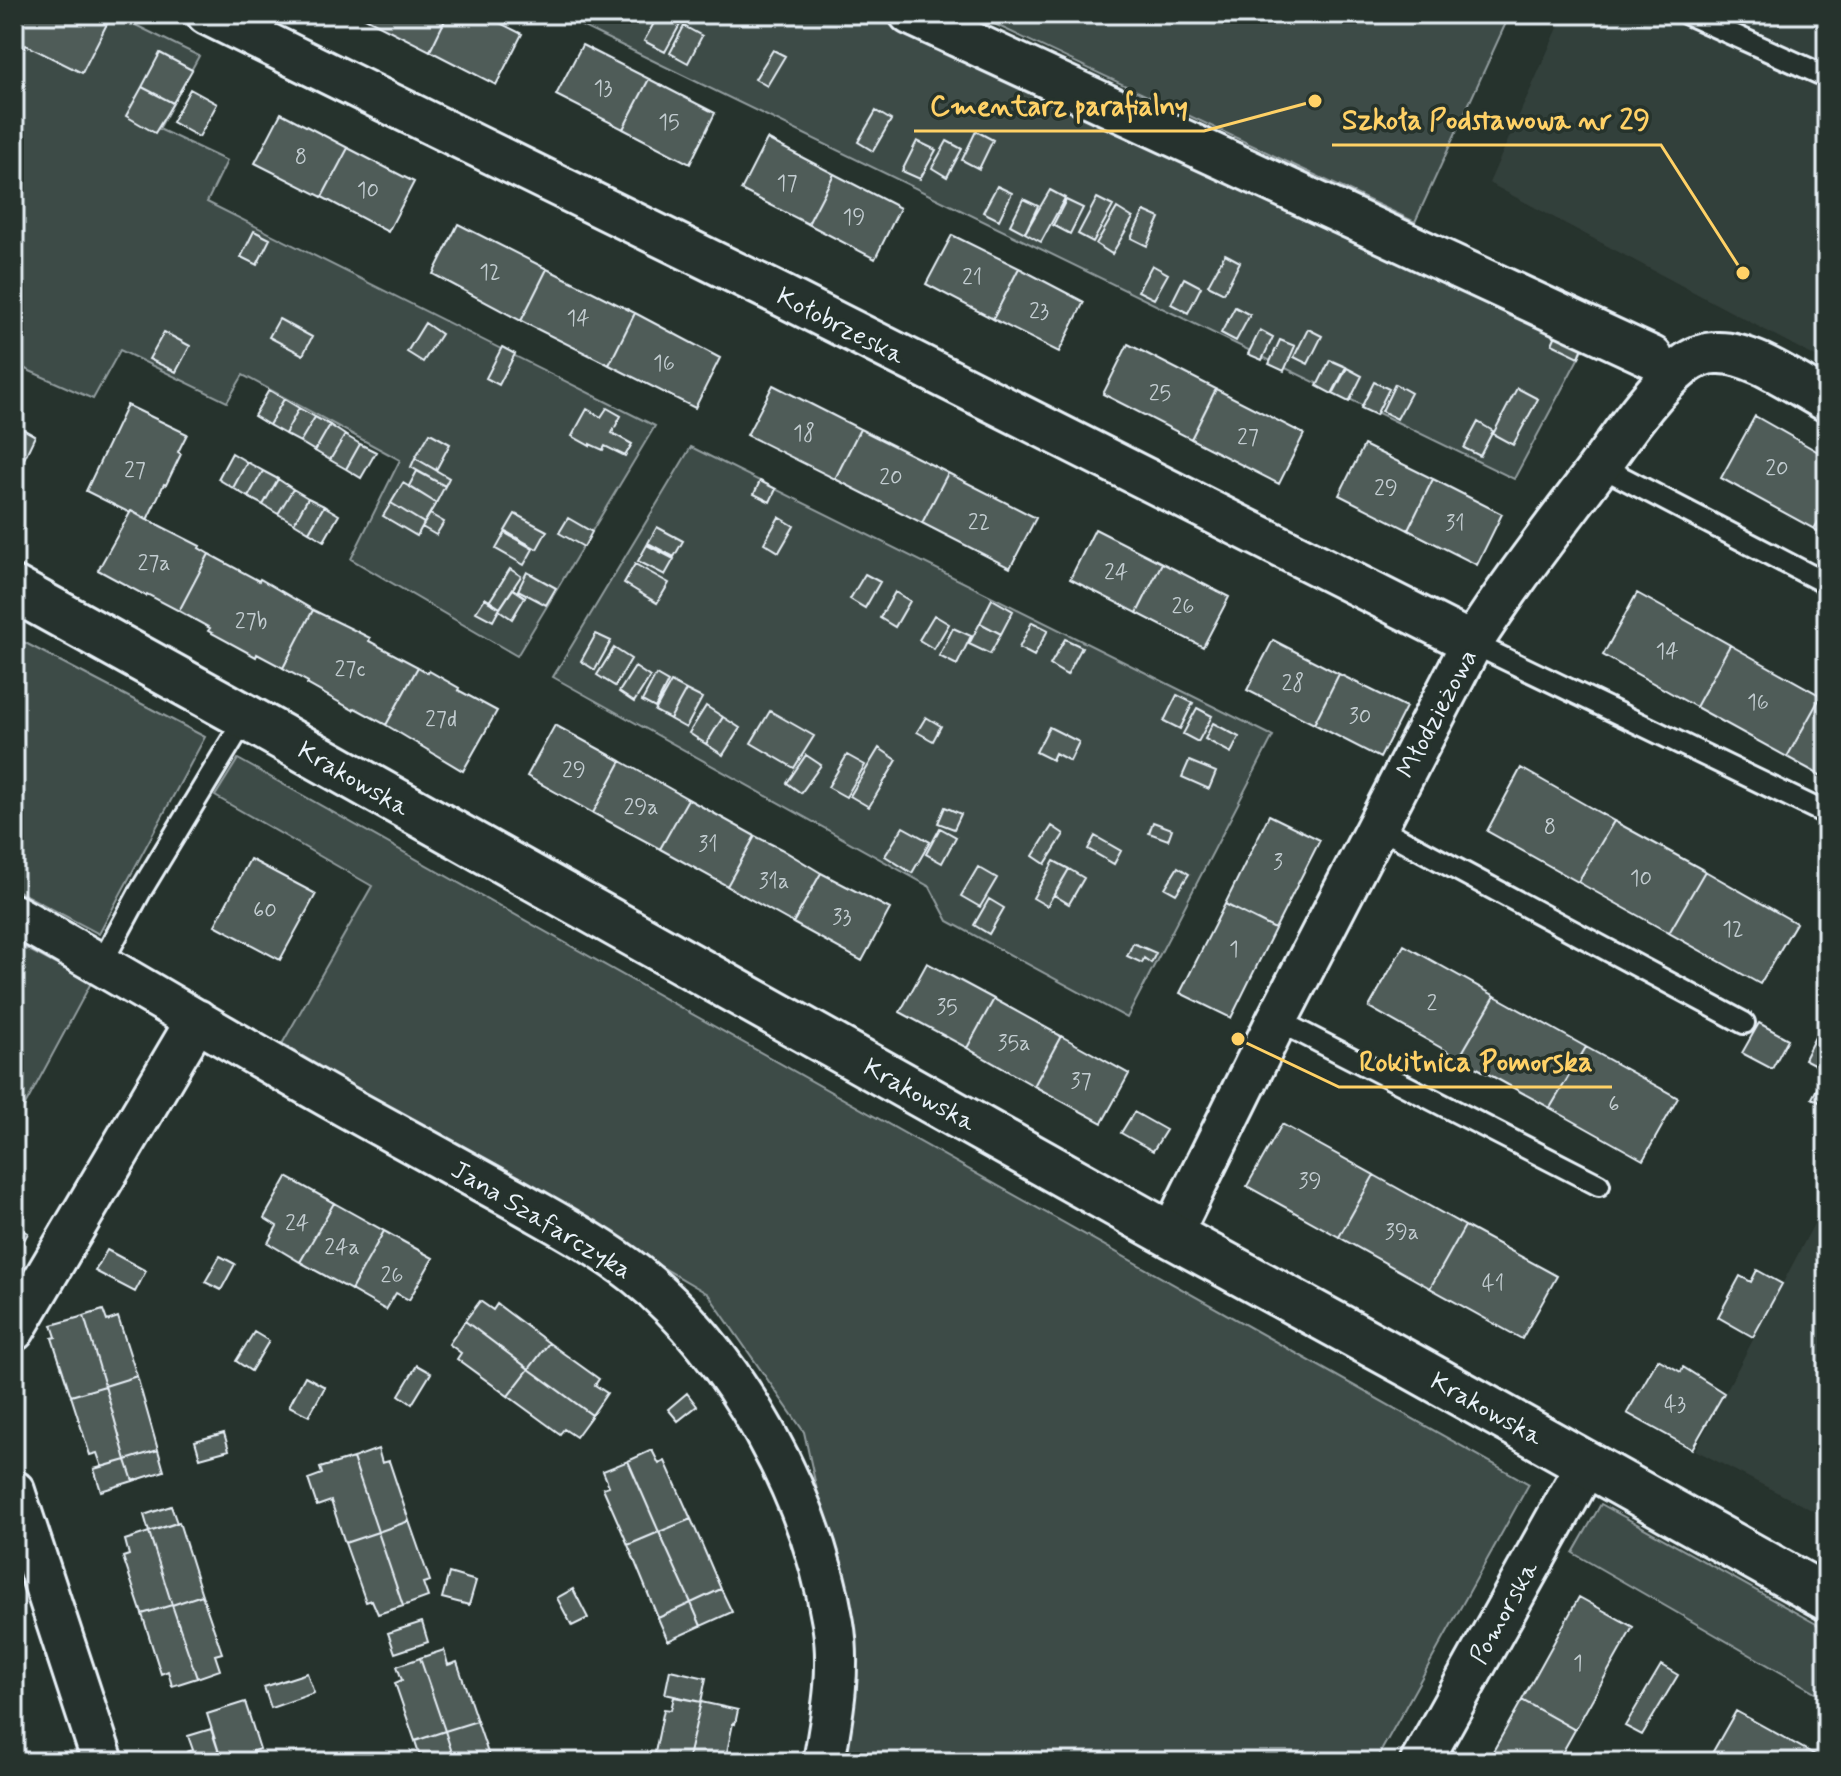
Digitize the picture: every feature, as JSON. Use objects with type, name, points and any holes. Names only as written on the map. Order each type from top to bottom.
[{"type":"main road","name":"Krakowska","points":[[14,589],[1827,1598]]},
{"type":"street","name":"Kołobrzeska","points":[[207,14],[783,296],[1472,643]]},
{"type":"street","points":[[910,14],[1652,357]]},
{"type":"street","name":"Młodzieżowa","points":[[1171,1235],[1277,1020],[1472,643],[1494,607],[1646,406],[1667,381],[1693,359],[1717,353],[1745,358],[1766,367],[1827,401]]},
{"type":"street","name":"Jana Szafarczyka","points":[[14,915],[330,1097],[580,1236],[662,1297],[696,1333],[734,1382],[764,1431],[801,1508],[834,1624],[836,1660],[833,1705],[824,1762]]},
{"type":"street","points":[[14,1330],[197,1020]]},
{"type":"street","name":"Pomorska","points":[[1421,1762],[1587,1464]]},
{"type":"street","points":[[14,1491],[103,1762]]},
{"type":"lane","points":[[1687,14],[1827,77]]},
{"type":"lane","points":[[1600,466],[1827,584]]},
{"type":"lane","points":[[1472,643],[1827,814]]},
{"type":"lane","points":[[101,964],[140,892],[246,717]]},
{"type":"lane","points":[[1376,826],[1744,1023]]},
{"type":"lane","points":[[1277,1020],[1599,1185]]},
{"type":"shaded area","points":[[14,14],[113,14],[199,56],[159,129],[227,161],[207,202],[655,426],[517,656],[351,559],[400,460],[243,375],[227,402],[120,350],[93,399],[14,364]]},
{"type":"shaded area","points":[[557,14],[869,14],[1397,260],[1587,342],[1514,479]]},
{"type":"shaded area","points":[[973,14],[1510,14],[1415,222]]},
{"type":"shaded area","points":[[1564,14],[1827,14],[1827,363],[1489,183]]},
{"type":"shaded area","points":[[691,447],[1273,736],[1127,1018],[948,921],[930,887],[553,677]]},
{"type":"shaded area","points":[[14,637],[205,737],[99,934],[14,889]]},
{"type":"shaded area","points":[[238,759],[1529,1484],[1375,1762],[841,1762],[855,1662],[804,1432],[708,1294],[282,1044],[372,886],[215,796]]},
{"type":"shaded area","points":[[14,942],[91,983],[14,1126]]},
{"type":"shaded area","points":[[1827,1199],[1827,1518],[1695,1450]]},
{"type":"shaded area","points":[[1601,1504],[1827,1630],[1827,1699],[1573,1553]]},
{"type":"building","points":[[14,14],[112,14],[82,73],[26,45],[14,68]]},
{"type":"building","points":[[364,14],[448,14],[430,51],[363,17]]},
{"type":"building","points":[[448,14],[482,14],[522,34],[496,85],[430,51]]},
{"type":"building","points":[[659,14],[669,14],[682,21],[665,52],[644,41]]},
{"type":"building","points":[[684,26],[702,36],[688,63],[670,53]]},
{"type":"building","points":[[582,45],[649,79],[623,129],[556,95]]},
{"type":"building","points":[[773,50],[785,56],[767,86],[755,79]]},
{"type":"building","points":[[160,53],[192,70],[173,103],[142,87]]},
{"type":"building","points":[[649,79],[715,113],[690,164],[623,129]]},
{"type":"building","points":[[142,87],[173,103],[155,133],[126,116]]},
{"type":"building","points":[[190,89],[217,104],[199,137],[172,122]]},
{"type":"building","points":[[876,111],[891,120],[873,151],[858,142]]},
{"type":"building","points":[[281,113],[348,148],[322,197],[255,163]]},
{"type":"building","points":[[976,131],[993,140],[979,169],[962,160]]},
{"type":"building","points":[[767,139],[834,174],[808,224],[741,190]]},
{"type":"building","points":[[917,141],[936,150],[920,179],[902,171]]},
{"type":"building","points":[[947,141],[962,149],[947,177],[932,168]]},
{"type":"building","points":[[348,148],[414,182],[388,232],[322,197]]},
{"type":"building","points":[[834,174],[900,208],[875,259],[808,224]]},
{"type":"building","points":[[997,186],[1012,193],[999,220],[983,212]]},
{"type":"building","points":[[1050,190],[1065,198],[1041,242],[1025,233]]},
{"type":"building","points":[[1097,198],[1113,206],[1093,242],[1078,234]]},
{"type":"building","points":[[1023,199],[1038,206],[1025,233],[1010,225]]},
{"type":"building","points":[[1066,200],[1083,208],[1070,234],[1053,225]]},
{"type":"building","points":[[1117,208],[1133,218],[1112,254],[1096,244]]},
{"type":"building","points":[[1144,211],[1160,218],[1147,246],[1131,238]]},
{"type":"building","points":[[458,224],[547,269],[521,321],[433,274]]},
{"type":"building","points":[[254,231],[270,239],[257,265],[241,257]]},
{"type":"building","points":[[952,235],[1019,268],[993,319],[926,284]]},
{"type":"building","points":[[1225,254],[1240,262],[1224,293],[1208,285]]},
{"type":"building","points":[[1152,265],[1168,274],[1154,299],[1138,291]]},
{"type":"building","points":[[1019,268],[1084,302],[1059,352],[993,319]]},
{"type":"building","points":[[547,269],[635,313],[609,365],[521,321]]},
{"type":"building","points":[[1184,278],[1201,287],[1188,313],[1171,304]]},
{"type":"building","points":[[1235,307],[1250,315],[1236,341],[1221,333]]},
{"type":"building","points":[[635,313],[720,358],[695,408],[609,365]]},
{"type":"building","points":[[279,319],[312,337],[303,355],[269,337]]},
{"type":"building","points":[[425,323],[441,334],[423,362],[407,352]]},
{"type":"building","points":[[1308,329],[1322,336],[1308,364],[1294,357]]},
{"type":"building","points":[[1260,330],[1273,337],[1262,360],[1248,354]]},
{"type":"building","points":[[1558,330],[1585,342],[1579,357],[1552,344]]},
{"type":"building","points":[[164,332],[190,346],[176,372],[149,359]]},
{"type":"building","points":[[1280,340],[1295,346],[1284,371],[1269,364]]},
{"type":"building","points":[[1128,344],[1216,389],[1191,439],[1103,394]]},
{"type":"building","points":[[502,347],[515,354],[499,385],[486,378]]},
{"type":"building","points":[[1330,360],[1346,367],[1332,394],[1317,386]]},
{"type":"building","points":[[1347,368],[1362,376],[1349,402],[1333,394]]},
{"type":"building","points":[[1374,382],[1389,389],[1376,415],[1361,408]]},
{"type":"building","points":[[1395,384],[1411,393],[1397,419],[1382,411]]},
{"type":"building","points":[[773,385],[860,429],[835,479],[747,435]]},
{"type":"building","points":[[1517,388],[1538,399],[1513,445],[1493,434]]},
{"type":"building","points":[[1216,389],[1304,434],[1279,484],[1191,439]]},
{"type":"building","points":[[269,390],[284,399],[269,425],[254,416]]},
{"type":"building","points":[[284,399],[299,408],[285,434],[269,425]]},
{"type":"building","points":[[127,405],[187,434],[178,452],[181,454],[147,520],[86,491]]},
{"type":"building","points":[[299,408],[315,417],[300,442],[285,434]]},
{"type":"building","points":[[607,408],[621,416],[612,433],[632,444],[625,456],[605,446],[603,450],[590,446],[572,436],[587,409],[601,417]]},
{"type":"building","points":[[1755,416],[1827,457],[1827,507],[1814,529],[1721,478]]},
{"type":"building","points":[[315,417],[330,425],[315,451],[300,442]]},
{"type":"building","points":[[1478,422],[1493,431],[1480,456],[1464,448]]},
{"type":"building","points":[[14,424],[35,436],[14,480]]},
{"type":"building","points":[[330,425],[345,435],[330,460],[315,451]]},
{"type":"building","points":[[860,429],[948,473],[922,523],[835,479]]},
{"type":"building","points":[[430,433],[450,444],[436,470],[415,458]]},
{"type":"building","points":[[345,435],[360,444],[346,469],[330,460]]},
{"type":"building","points":[[360,444],[376,452],[361,478],[346,469]]},
{"type":"building","points":[[1364,445],[1433,479],[1408,530],[1339,495]]},
{"type":"building","points":[[232,453],[247,462],[233,488],[218,479]]},
{"type":"building","points":[[415,458],[449,478],[445,486],[411,467]]},
{"type":"building","points":[[247,462],[263,471],[248,497],[233,488]]},
{"type":"building","points":[[263,471],[278,479],[263,505],[248,497]]},
{"type":"building","points":[[417,471],[445,486],[436,503],[409,486]]},
{"type":"building","points":[[948,473],[1036,518],[1010,568],[922,523]]},
{"type":"building","points":[[278,479],[293,489],[278,514],[263,505]]},
{"type":"building","points":[[1433,479],[1502,514],[1477,565],[1408,530]]},
{"type":"building","points":[[760,481],[776,489],[770,502],[754,494]]},
{"type":"building","points":[[403,483],[436,503],[424,523],[391,503]]},
{"type":"building","points":[[293,489],[308,498],[294,523],[278,514]]},
{"type":"building","points":[[308,498],[324,506],[309,532],[294,523]]},
{"type":"building","points":[[391,503],[424,523],[417,536],[383,516]]},
{"type":"building","points":[[324,506],[339,515],[324,541],[309,532]]},
{"type":"building","points":[[1827,507],[1827,536],[1814,529]]},
{"type":"building","points":[[131,511],[200,546],[209,554],[179,611],[98,570]]},
{"type":"building","points":[[430,514],[444,522],[436,535],[422,527]]},
{"type":"building","points":[[515,514],[547,531],[537,549],[505,531]]},
{"type":"building","points":[[779,517],[794,526],[779,552],[764,543]]},
{"type":"building","points":[[568,518],[592,532],[584,547],[559,533]]},
{"type":"building","points":[[657,527],[683,541],[674,557],[648,543]]},
{"type":"building","points":[[1095,529],[1162,563],[1137,613],[1070,579]]},
{"type":"building","points":[[505,533],[533,549],[524,565],[496,549]]},
{"type":"building","points":[[647,545],[674,559],[665,575],[638,561]]},
{"type":"building","points":[[209,554],[313,610],[283,668],[208,631],[210,628],[179,611]]},
{"type":"building","points":[[1162,563],[1229,597],[1203,647],[1137,613]]},
{"type":"building","points":[[635,564],[669,583],[657,603],[624,583]]},
{"type":"building","points":[[510,569],[521,576],[500,608],[489,602]]},
{"type":"building","points":[[527,572],[556,588],[546,605],[518,590]]},
{"type":"building","points":[[865,574],[880,582],[865,608],[850,599]]},
{"type":"building","points":[[513,589],[525,597],[512,619],[499,610]]},
{"type":"building","points":[[895,592],[910,601],[895,627],[880,618]]},
{"type":"building","points":[[1637,593],[1730,645],[1696,707],[1603,655]]},
{"type":"building","points":[[485,598],[500,608],[493,621],[476,612]]},
{"type":"building","points":[[992,599],[1013,611],[1001,634],[980,623]]},
{"type":"building","points":[[313,610],[370,638],[369,641],[418,667],[386,725],[355,708],[353,710],[283,668]]},
{"type":"building","points":[[934,615],[949,624],[934,649],[919,640]]},
{"type":"building","points":[[1032,622],[1048,630],[1034,656],[1019,648]]},
{"type":"building","points":[[980,623],[1001,634],[990,654],[969,644]]},
{"type":"building","points":[[953,628],[971,636],[957,665],[939,656]]},
{"type":"building","points":[[596,634],[611,641],[595,670],[581,661]]},
{"type":"building","points":[[1065,639],[1082,647],[1067,675],[1050,665]]},
{"type":"building","points":[[1273,640],[1339,674],[1314,724],[1247,690]]},
{"type":"building","points":[[1730,645],[1821,696],[1787,757],[1696,707]]},
{"type":"building","points":[[614,648],[631,659],[615,686],[597,675]]},
{"type":"building","points":[[418,667],[497,711],[463,771],[386,725]]},
{"type":"building","points":[[635,667],[650,677],[634,702],[619,692]]},
{"type":"building","points":[[1339,674],[1406,707],[1380,758],[1314,724]]},
{"type":"building","points":[[656,675],[668,682],[655,708],[642,701]]},
{"type":"building","points":[[671,682],[686,690],[670,719],[655,711]]},
{"type":"building","points":[[686,690],[702,698],[686,728],[670,719]]},
{"type":"building","points":[[1177,695],[1193,703],[1180,729],[1164,721]]},
{"type":"building","points":[[1821,696],[1827,699],[1827,779],[1787,757]]},
{"type":"building","points":[[706,706],[723,717],[706,744],[689,733]]},
{"type":"building","points":[[1197,708],[1212,716],[1198,742],[1183,734]]},
{"type":"building","points":[[770,711],[814,736],[794,768],[751,743]]},
{"type":"building","points":[[723,717],[740,728],[723,755],[706,744]]},
{"type":"building","points":[[926,717],[941,726],[933,741],[917,732]]},
{"type":"building","points":[[1213,723],[1239,737],[1231,753],[1205,739]]},
{"type":"building","points":[[555,725],[621,761],[593,813],[527,776]]},
{"type":"building","points":[[1049,727],[1079,742],[1070,761],[1055,753],[1052,760],[1036,752]]},
{"type":"building","points":[[879,748],[897,760],[869,807],[850,796]]},
{"type":"building","points":[[806,755],[821,765],[801,793],[787,783]]},
{"type":"building","points":[[847,755],[865,765],[846,797],[828,787]]},
{"type":"building","points":[[621,761],[688,799],[660,849],[593,813]]},
{"type":"building","points":[[1189,761],[1216,772],[1209,789],[1182,777]]},
{"type":"building","points":[[1521,768],[1614,821],[1578,882],[1487,831]]},
{"type":"building","points":[[688,799],[755,836],[727,886],[660,849]]},
{"type":"building","points":[[945,807],[961,814],[954,829],[938,823]]},
{"type":"building","points":[[1269,815],[1320,840],[1275,929],[1225,904]]},
{"type":"building","points":[[1614,821],[1705,871],[1669,933],[1578,882]]},
{"type":"building","points":[[1153,822],[1172,829],[1168,840],[1149,833]]},
{"type":"building","points":[[1052,826],[1064,834],[1045,864],[1033,856]]},
{"type":"building","points":[[903,827],[930,842],[912,873],[885,856]]},
{"type":"building","points":[[940,828],[956,837],[942,863],[926,854]]},
{"type":"building","points":[[755,836],[821,873],[793,923],[727,886]]},
{"type":"building","points":[[1095,836],[1121,851],[1114,864],[1088,849]]},
{"type":"building","points":[[250,859],[316,894],[280,960],[215,925]]},
{"type":"building","points":[[1054,861],[1069,869],[1047,906],[1033,898]]},
{"type":"building","points":[[978,867],[997,878],[980,907],[961,896]]},
{"type":"building","points":[[1178,867],[1189,874],[1176,894],[1165,888]]},
{"type":"building","points":[[1069,869],[1084,878],[1069,904],[1054,895]]},
{"type":"building","points":[[1705,871],[1796,923],[1760,984],[1669,933]]},
{"type":"building","points":[[821,873],[890,909],[862,961],[793,923]]},
{"type":"building","points":[[989,899],[1004,908],[989,934],[974,925]]},
{"type":"building","points":[[1225,904],[1275,929],[1231,1018],[1180,993]]},
{"type":"building","points":[[1133,943],[1156,953],[1151,963],[1144,958],[1142,963],[1127,956]]},
{"type":"building","points":[[1404,945],[1495,996],[1459,1058],[1369,1007]]},
{"type":"building","points":[[927,963],[994,999],[967,1048],[900,1012]]},
{"type":"building","points":[[1495,996],[1586,1047],[1550,1108],[1459,1058]]},
{"type":"building","points":[[994,999],[1061,1036],[1034,1086],[967,1048]]},
{"type":"building","points":[[1759,1023],[1788,1039],[1772,1069],[1742,1053]]},
{"type":"building","points":[[1819,1029],[1827,1034],[1827,1071],[1804,1059]]},
{"type":"building","points":[[1061,1036],[1129,1074],[1102,1123],[1034,1086]]},
{"type":"building","points":[[1586,1047],[1678,1098],[1643,1160],[1550,1108]]},
{"type":"building","points":[[1827,1070],[1827,1106],[1812,1098]]},
{"type":"building","points":[[1134,1112],[1166,1130],[1153,1151],[1121,1133]]},
{"type":"building","points":[[1282,1124],[1374,1175],[1339,1237],[1247,1186]]},
{"type":"building","points":[[1374,1175],[1465,1226],[1430,1288],[1339,1237]]},
{"type":"building","points":[[287,1177],[334,1203],[300,1262],[268,1243],[277,1226],[264,1218]]},
{"type":"building","points":[[334,1203],[384,1231],[351,1290],[300,1262]]},
{"type":"building","points":[[14,1225],[28,1233],[19,1250],[14,1247]]},
{"type":"building","points":[[1465,1226],[1557,1276],[1522,1339],[1430,1288]]},
{"type":"building","points":[[384,1231],[433,1258],[409,1300],[396,1293],[386,1310],[351,1290]]},
{"type":"building","points":[[107,1250],[146,1271],[135,1292],[95,1271]]},
{"type":"building","points":[[220,1256],[235,1264],[221,1290],[205,1282]]},
{"type":"building","points":[[1757,1270],[1782,1284],[1753,1337],[1718,1317],[1740,1276],[1751,1282]]},
{"type":"building","points":[[480,1301],[493,1310],[497,1304],[549,1343],[529,1369],[465,1321]]},
{"type":"building","points":[[103,1310],[107,1321],[118,1317],[137,1376],[105,1386],[84,1316]]},
{"type":"building","points":[[84,1316],[105,1386],[71,1396],[52,1338],[56,1337],[52,1325]]},
{"type":"building","points":[[465,1321],[529,1369],[508,1396],[457,1359],[461,1353],[449,1344]]},
{"type":"building","points":[[254,1332],[269,1341],[251,1371],[236,1361]]},
{"type":"building","points":[[549,1343],[599,1379],[595,1385],[607,1393],[592,1415],[529,1369]]},
{"type":"building","points":[[1658,1359],[1681,1372],[1683,1367],[1724,1393],[1692,1449],[1627,1413]]},
{"type":"building","points":[[417,1365],[431,1373],[412,1404],[399,1395]]},
{"type":"building","points":[[529,1369],[592,1415],[576,1437],[564,1429],[560,1434],[508,1396]]},
{"type":"building","points":[[137,1376],[158,1450],[126,1460],[105,1386]]},
{"type":"building","points":[[305,1376],[325,1387],[309,1416],[289,1406]]},
{"type":"building","points":[[105,1386],[126,1460],[102,1467],[97,1453],[90,1455],[71,1396]]},
{"type":"building","points":[[687,1393],[697,1406],[678,1421],[668,1409]]},
{"type":"building","points":[[224,1433],[229,1450],[200,1458],[195,1441]]},
{"type":"building","points":[[378,1449],[382,1463],[389,1461],[409,1521],[378,1532],[353,1458]]},
{"type":"building","points":[[158,1450],[164,1471],[133,1481],[126,1460]]},
{"type":"building","points":[[652,1450],[659,1464],[665,1461],[691,1519],[659,1532],[628,1461]]},
{"type":"building","points":[[353,1458],[378,1532],[345,1543],[331,1501],[317,1506],[308,1479],[322,1474],[320,1468]]},
{"type":"building","points":[[126,1460],[133,1481],[101,1491],[94,1469]]},
{"type":"building","points":[[628,1461],[659,1532],[628,1545],[603,1488],[609,1486],[603,1471]]},
{"type":"building","points":[[171,1506],[177,1523],[149,1532],[144,1515]]},
{"type":"building","points":[[691,1519],[721,1589],[691,1603],[659,1532]]},
{"type":"building","points":[[409,1521],[430,1581],[423,1583],[428,1597],[403,1606],[378,1532]]},
{"type":"building","points":[[179,1522],[202,1595],[172,1605],[149,1532]]},
{"type":"building","points":[[149,1532],[172,1605],[142,1614],[123,1557],[129,1555],[125,1540]]},
{"type":"building","points":[[378,1532],[403,1606],[378,1614],[372,1600],[366,1602],[345,1543]]},
{"type":"building","points":[[659,1532],[691,1603],[658,1618],[628,1545]]},
{"type":"building","points":[[449,1573],[476,1581],[469,1605],[442,1598]]},
{"type":"building","points":[[573,1589],[588,1618],[572,1626],[557,1598]]},
{"type":"building","points":[[721,1589],[732,1612],[701,1626],[691,1603]]},
{"type":"building","points":[[202,1595],[222,1653],[215,1655],[220,1670],[197,1678],[172,1605]]},
{"type":"building","points":[[1579,1597],[1633,1627],[1575,1730],[1522,1700]]},
{"type":"building","points":[[691,1603],[701,1626],[668,1641],[658,1618]]},
{"type":"building","points":[[172,1605],[197,1678],[172,1686],[168,1671],[161,1674],[142,1614]]},
{"type":"building","points":[[422,1622],[428,1642],[395,1653],[388,1633]]},
{"type":"building","points":[[444,1650],[448,1665],[457,1662],[477,1721],[445,1731],[420,1658]]},
{"type":"building","points":[[420,1658],[445,1731],[415,1741],[395,1683],[402,1680],[397,1666]]},
{"type":"building","points":[[1661,1665],[1678,1675],[1642,1735],[1625,1726]]},
{"type":"building","points":[[670,1670],[706,1678],[701,1702],[665,1694]]},
{"type":"building","points":[[307,1673],[314,1693],[271,1708],[264,1687]]},
{"type":"building","points":[[674,1697],[701,1702],[687,1762],[653,1762],[664,1709],[671,1710]]},
{"type":"building","points":[[1522,1700],[1575,1730],[1557,1762],[1487,1762]]},
{"type":"building","points":[[245,1702],[260,1749],[253,1751],[257,1762],[222,1762],[207,1714]]},
{"type":"building","points":[[701,1702],[738,1710],[725,1762],[687,1762]]},
{"type":"building","points":[[1736,1711],[1819,1757],[1826,1755],[1827,1762],[1707,1762]]},
{"type":"building","points":[[477,1721],[491,1762],[455,1762],[445,1731]]},
{"type":"building","points":[[211,1729],[222,1762],[190,1762],[187,1752],[193,1750],[188,1736]]},
{"type":"building","points":[[445,1731],[455,1762],[422,1762],[415,1741]]},
{"type":"place","name":"Cmentarz parafialny","points":[[1315,101]]},
{"type":"place","name":"Szkoła Podstawowa nr 29","points":[[1743,273]]},
{"type":"place","name":"Rokitnica Pomorska","points":[[1238,1039]]}]
